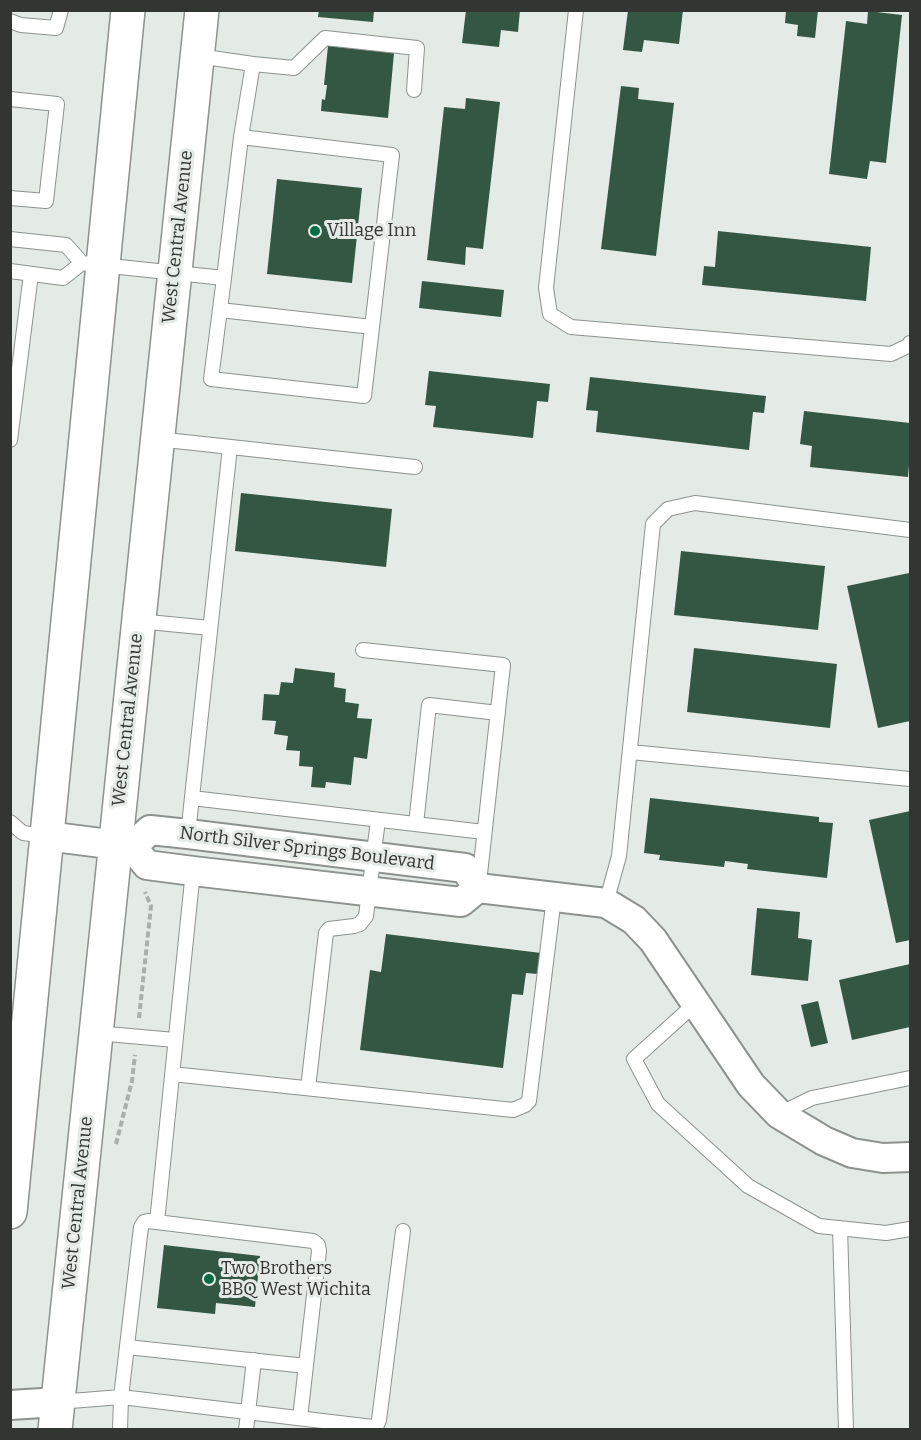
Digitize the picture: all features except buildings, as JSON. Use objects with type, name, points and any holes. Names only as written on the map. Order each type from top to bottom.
[{"type":"main road","points":[[10,1212],[27,836],[93,264],[128,10]]},
{"type":"main road","name":"West Central Avenue","points":[[56,1416],[96,1033],[124,846],[138,621],[202,10]]},
{"type":"street","name":"North Silver Springs Boulevard","points":[[150,830],[188,834],[465,868],[478,888],[461,902],[147,866],[124,846],[150,830]]},
{"type":"street","points":[[27,836],[124,846]]},
{"type":"street","points":[[478,888],[606,903],[634,920],[653,940],[751,1085],[779,1113],[824,1142],[852,1153],[883,1158],[910,1157]]},
{"type":"street","points":[[10,1405],[56,1416]]},
{"type":"lane","points":[[10,21],[21,25],[56,28],[61,10]]},
{"type":"lane","points":[[576,10],[546,288],[550,314],[571,327],[891,354],[910,343]]},
{"type":"lane","points":[[197,56],[294,68],[325,38],[417,48],[414,90]]},
{"type":"lane","points":[[241,137],[392,155],[364,396],[212,379],[241,137],[253,64]]},
{"type":"lane","points":[[10,99],[57,104],[46,201],[10,198]]},
{"type":"lane","points":[[10,239],[66,245],[93,264],[224,278]]},
{"type":"lane","points":[[10,271],[63,278],[93,264]]},
{"type":"lane","points":[[10,440],[31,274]]},
{"type":"lane","points":[[220,310],[372,327]]},
{"type":"lane","points":[[157,439],[415,467]]},
{"type":"lane","points":[[188,834],[230,447]]},
{"type":"lane","points":[[606,903],[619,856],[653,524],[668,509],[695,503],[910,530]]},
{"type":"lane","points":[[138,621],[210,628]]},
{"type":"lane","points":[[363,650],[503,665],[478,888]]},
{"type":"lane","points":[[416,824],[429,705],[498,713]]},
{"type":"lane","points":[[630,752],[910,779]]},
{"type":"lane","points":[[192,798],[484,832]]},
{"type":"lane","points":[[309,1088],[326,933],[329,929],[360,924],[366,916],[378,820]]},
{"type":"lane","points":[[10,822],[27,836]]},
{"type":"lane","points":[[157,1222],[193,871]]},
{"type":"lane","points":[[172,1074],[513,1110],[525,1105],[529,1101],[554,897]]},
{"type":"lane","points":[[696,1003],[634,1059],[658,1104],[747,1186],[819,1226],[886,1233],[910,1229]]},
{"type":"lane","points":[[96,1033],[175,1040]]},
{"type":"lane","points":[[779,1113],[812,1098],[910,1078]]},
{"type":"lane","points":[[120,1430],[121,1397],[141,1227],[144,1222],[313,1241],[318,1245],[306,1366],[296,1422]]},
{"type":"lane","points":[[840,1228],[846,1430]]},
{"type":"lane","points":[[56,1416],[121,1397],[248,1412],[296,1422],[373,1427],[377,1425],[402,1231]]},
{"type":"lane","points":[[127,1347],[306,1366]]},
{"type":"lane","points":[[246,1430],[254,1360]]},
{"type":"place","name":"Village Inn","points":[[315,231]]},
{"type":"place","name":"Two Brothers BBQ West Wichita","points":[[209,1279]]}]
